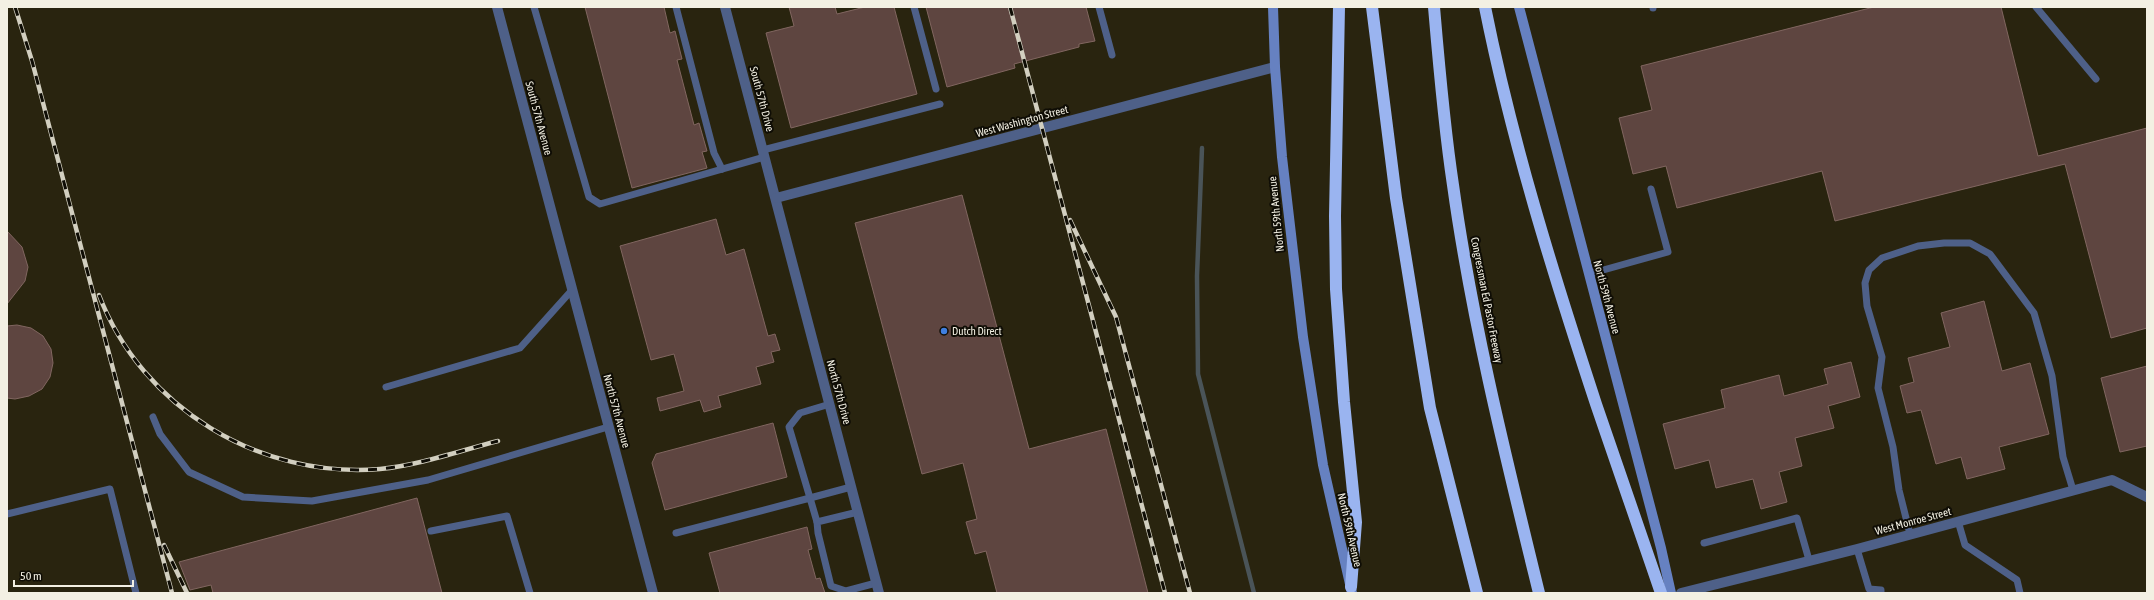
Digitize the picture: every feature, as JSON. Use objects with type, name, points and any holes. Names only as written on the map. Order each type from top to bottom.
[{"type":"highway","points":[[1339,7],[1335,216],[1336,289],[1344,402],[1356,522],[1352,590]]},
{"type":"highway","points":[[1372,7],[1396,198],[1430,408],[1477,593]]},
{"type":"highway","name":"Congressman Ed Pastor Freeway","points":[[1434,7],[1453,185],[1470,290],[1516,499],[1539,593]]},
{"type":"highway","points":[[1485,7],[1519,154],[1562,301],[1661,593]]},
{"type":"main road","name":"North 59th Avenue","points":[[1273,7],[1275,67],[1290,237],[1302,337],[1323,465],[1352,590]]},
{"type":"main road","name":"North 59th Avenue","points":[[1519,7],[1661,548],[1671,593]]},
{"type":"street","name":"South 57th Avenue","points":[[497,7],[558,236]]},
{"type":"street","name":"South 57th Drive","points":[[725,7],[776,198]]},
{"type":"street","name":"West Washington Street","points":[[776,198],[1275,67]]},
{"type":"street","name":"North 57th Drive","points":[[776,198],[879,593]]},
{"type":"street","name":"North 57th Avenue","points":[[558,236],[653,593]]},
{"type":"street","name":"West Monroe Street","points":[[1681,593],[2112,480],[2147,497]]},
{"type":"lane","points":[[534,7],[589,197],[600,204],[722,169],[764,154],[940,104]]},
{"type":"lane","points":[[676,7],[714,153],[722,169]]},
{"type":"lane","points":[[914,7],[936,89]]},
{"type":"lane","points":[[1099,7],[1112,55]]},
{"type":"lane","points":[[2036,7],[2096,79]]},
{"type":"lane","points":[[1589,274],[1668,252],[1651,189]]},
{"type":"lane","points":[[1910,534],[1899,490],[1894,447],[1878,388],[1882,357],[1867,306],[1865,284],[1869,270],[1882,258],[1918,246],[1944,243],[1970,243],[1990,254],[2034,313],[2052,376],[2063,457],[2073,490]]},
{"type":"lane","points":[[386,388],[520,348],[572,290]]},
{"type":"lane","points":[[830,404],[800,413],[789,427],[817,522],[818,533],[832,586],[846,591],[876,583]]},
{"type":"lane","points":[[153,417],[160,434],[189,472],[244,497],[312,501],[428,480],[608,427]]},
{"type":"lane","points":[[676,533],[851,487]]},
{"type":"lane","points":[[7,514],[110,488],[136,593]]},
{"type":"lane","points":[[817,522],[858,512]]},
{"type":"lane","points":[[431,531],[507,516],[530,593]]},
{"type":"lane","points":[[1704,543],[1797,518],[1809,560]]},
{"type":"lane","points":[[1958,521],[1965,545],[2016,580],[2020,593]]},
{"type":"lane","points":[[1857,548],[1869,589],[1881,590],[1882,593]]},
{"type":"building","points":[[585,7],[664,7],[670,33],[675,31],[682,59],[677,60],[694,125],[699,123],[707,151],[702,152],[707,168],[632,188]]},
{"type":"building","points":[[789,7],[835,7],[837,14],[865,7],[894,7],[917,94],[791,128],[766,33],[794,26]]},
{"type":"building","points":[[926,7],[1086,7],[1095,41],[1079,44],[1079,47],[1014,64],[1015,68],[947,87]]},
{"type":"building","points":[[1874,7],[2001,7],[2038,156],[2147,128],[2147,328],[2111,338],[2065,164],[1835,221],[1822,171],[1677,208],[1666,166],[1633,174],[1619,118],[1652,110],[1641,66]]},
{"type":"building","points":[[962,195],[1029,449],[1106,429],[1148,593],[997,593],[986,551],[975,554],[966,522],[977,519],[963,463],[922,474],[855,223]]},
{"type":"building","points":[[716,219],[726,255],[744,249],[768,336],[775,334],[780,350],[771,352],[774,362],[756,367],[761,384],[718,396],[721,407],[704,412],[700,400],[660,411],[657,398],[684,391],[674,354],[651,360],[620,246]]},
{"type":"building","points":[[7,231],[22,247],[28,267],[25,281],[7,304]]},
{"type":"building","points":[[1984,301],[2002,371],[2030,363],[2049,434],[1999,447],[2005,469],[1967,479],[1961,457],[1936,464],[1921,410],[1907,413],[1900,386],[1914,382],[1908,358],[1950,347],[1941,313]]},
{"type":"building","points":[[17,325],[31,328],[43,336],[51,349],[53,363],[50,377],[42,389],[29,396],[15,399],[7,398],[7,326]]},
{"type":"building","points":[[1851,362],[1860,397],[1828,406],[1834,428],[1795,438],[1802,466],[1779,472],[1787,502],[1761,509],[1753,479],[1716,488],[1709,460],[1675,469],[1663,424],[1725,408],[1721,390],[1779,375],[1784,396],[1828,384],[1824,369]]},
{"type":"building","points":[[2147,366],[2147,446],[2120,452],[2101,378]]},
{"type":"building","points":[[773,423],[787,477],[665,510],[652,463],[656,454]]},
{"type":"building","points":[[417,498],[442,593],[213,593],[211,585],[190,590],[179,562]]},
{"type":"building","points":[[807,527],[812,549],[808,550],[816,579],[820,578],[825,593],[720,593],[709,553]]},
{"type":"waterway","points":[[1202,148],[1197,276],[1198,374],[1254,593]]},
{"type":"railway","points":[[15,7],[32,61],[172,593]]},
{"type":"railway","points":[[1010,7],[1165,593]]},
{"type":"railway","points":[[1070,220],[1116,317],[1190,593]]},
{"type":"railway","points":[[99,295],[118,335],[144,371],[175,402],[211,428],[250,448],[292,462],[335,469],[380,469],[425,461],[498,441]]},
{"type":"railway","points":[[164,545],[187,593]]},
{"type":"place","name":"Dutch Direct","points":[[944,331]]}]
